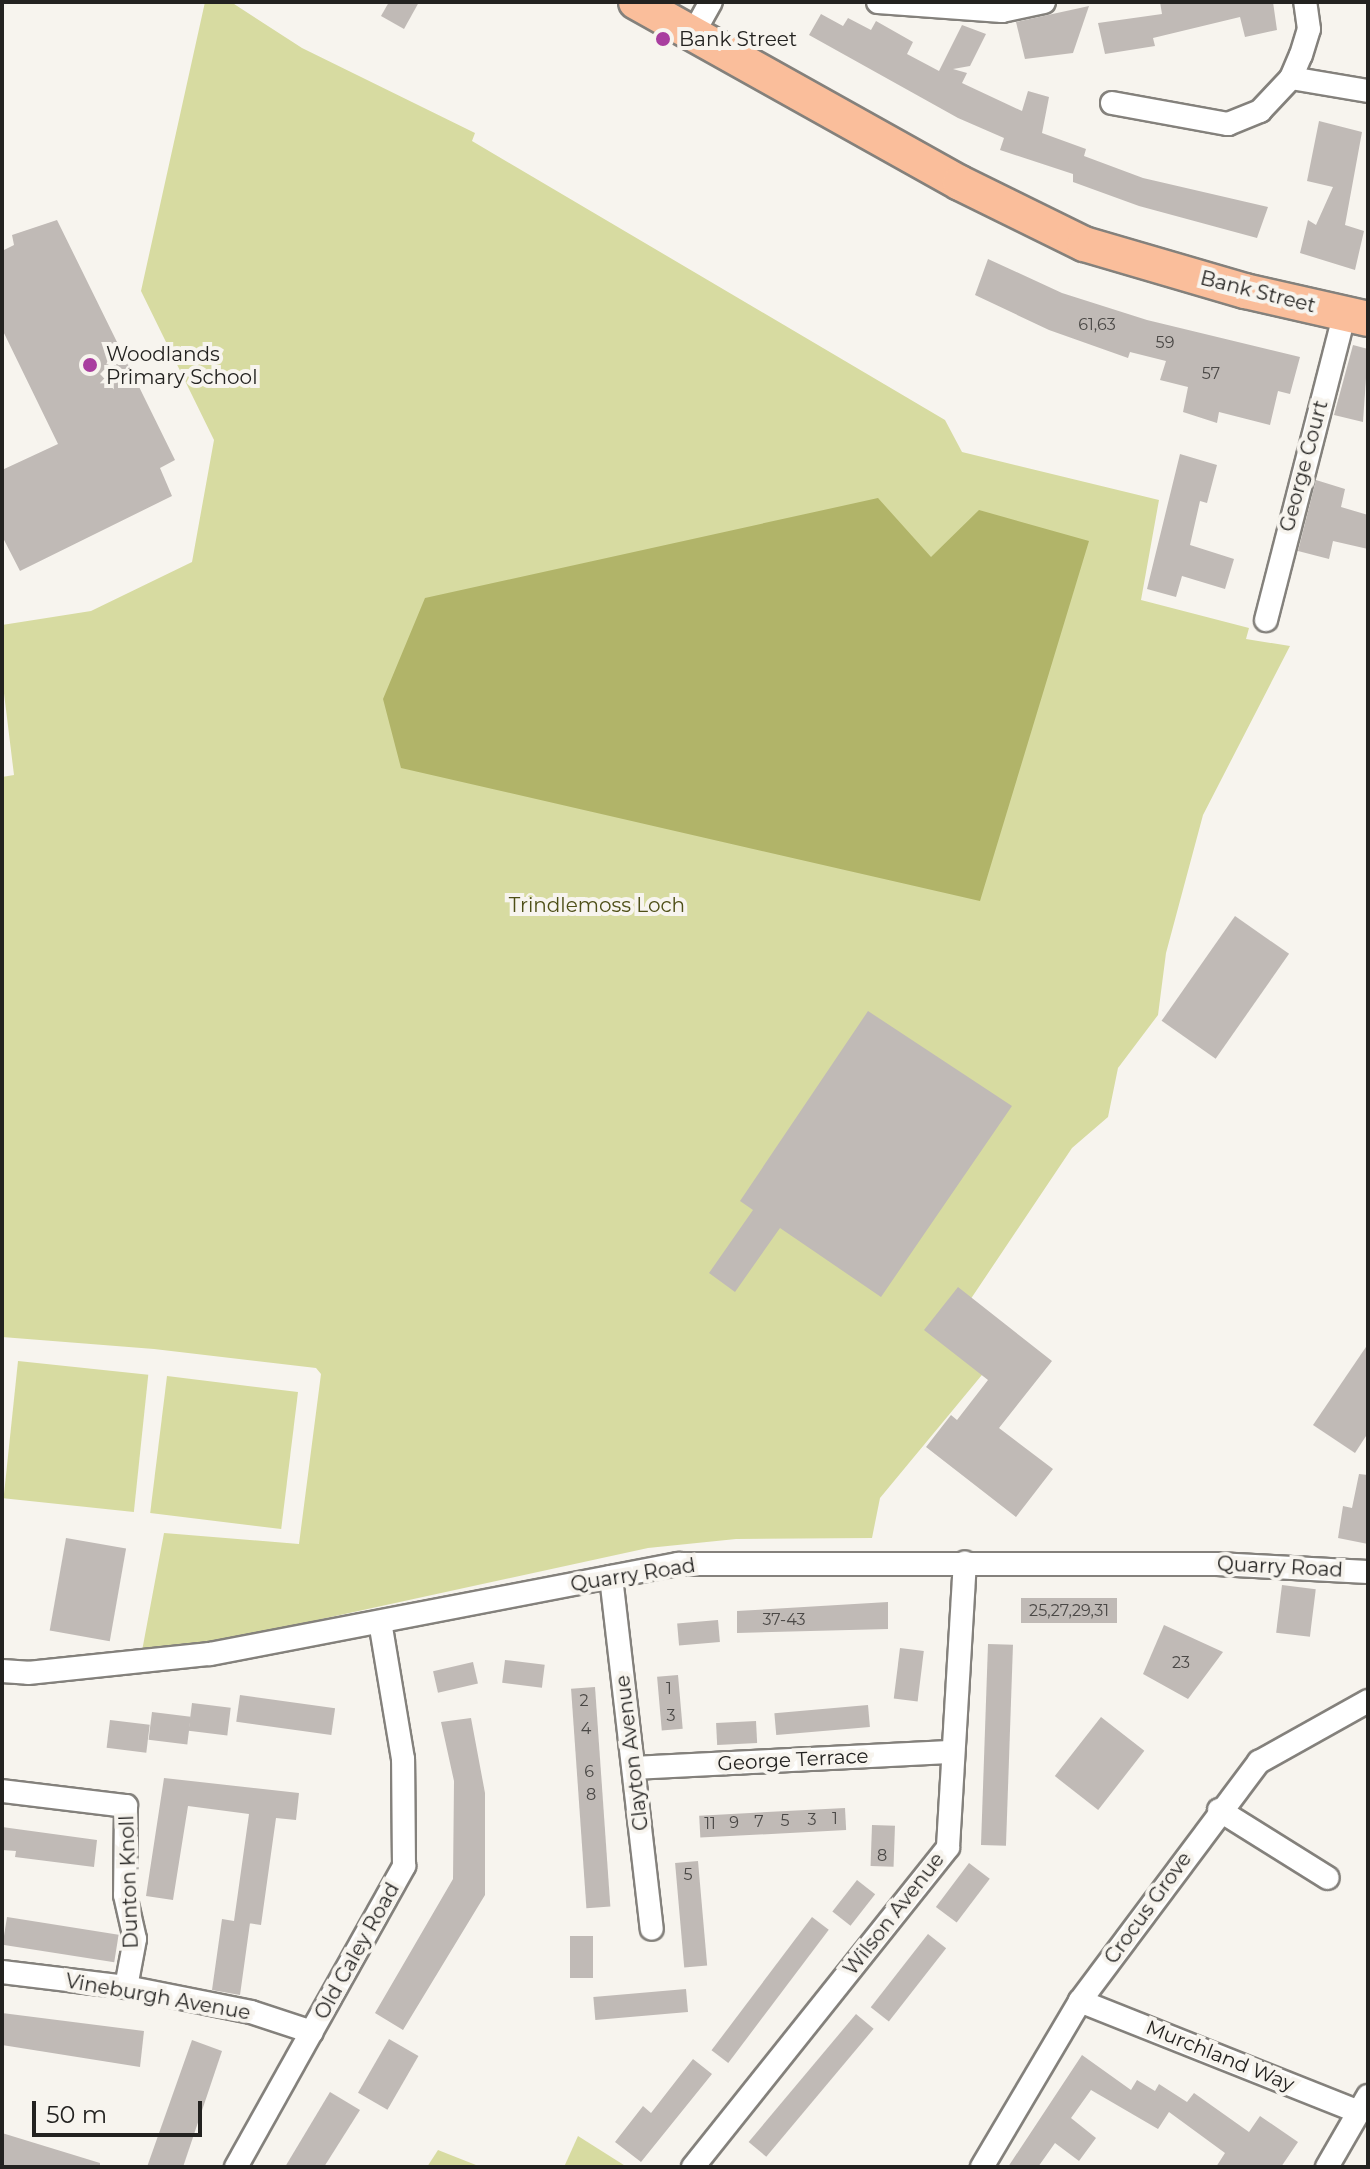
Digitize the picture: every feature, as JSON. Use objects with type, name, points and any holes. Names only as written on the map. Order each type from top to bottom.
[{"type":"main road","name":"Bank Street","points":[[636,2],[960,183],[1084,244],[1245,291],[1362,316]]},
{"type":"street","points":[[693,34],[711,2]]},
{"type":"street","points":[[878,2],[1002,11],[1044,2]]},
{"type":"street","points":[[1112,103],[1228,124],[1260,111],[1291,78],[1309,29],[1305,2]]},
{"type":"street","points":[[1291,78],[1368,91]]},
{"type":"street","name":"George Court","points":[[1266,620],[1362,316]]},
{"type":"street","name":"Wilson Avenue","points":[[693,2167],[948,1847],[965,1563]]},
{"type":"street","name":"Quarry Road","points":[[2,1671],[28,1673],[210,1654],[678,1564],[1217,1564],[1368,1572]]},
{"type":"street","name":"Clayton Avenue","points":[[611,1577],[652,1929]]},
{"type":"street","name":"Old Caley Road","points":[[236,2167],[386,1902],[408,1849],[403,1759],[380,1622]]},
{"type":"street","name":"Crocus Grove","points":[[982,2167],[1080,2001],[1219,1810],[1259,1762],[1368,1701]]},
{"type":"street","name":"George Terrace","points":[[634,1768],[953,1752]]},
{"type":"street","name":"Dunton Knoll","points":[[2,1791],[126,1806],[125,1895],[135,1939],[126,1987]]},
{"type":"street","points":[[1219,1810],[1328,1878]]},
{"type":"street","name":"Vineburgh Avenue","points":[[2,1972],[126,1987],[251,2012],[312,2032]]},
{"type":"street","name":"Murchland Way","points":[[1080,2001],[1364,2104],[1327,2167]]},
{"type":"green space","name":"Trindlemoss Loch","points":[[205,2],[231,2],[302,48],[475,133],[472,141],[945,420],[962,452],[1159,500],[1141,600],[1249,628],[1246,639],[1290,646],[1203,815],[1166,953],[1158,1015],[1118,1068],[1108,1117],[1072,1148],[960,1315],[991,1364],[880,1498],[872,1538],[736,1539],[648,1548],[207,1644],[142,1651],[164,1533],[299,1544],[321,1374],[316,1368],[154,1349],[2,1337],[2,777],[14,775],[2,677],[2,625],[91,611],[192,562],[214,440],[141,291]]},
{"type":"green space","points":[[878,498],[931,557],[979,510],[1089,541],[980,901],[401,768],[383,699],[425,598]]},
{"type":"green space","points":[[18,1361],[148,1375],[134,1512],[4,1498]]},
{"type":"green space","points":[[167,1376],[298,1392],[281,1529],[150,1513]]},
{"type":"green space","points":[[578,2136],[627,2167],[564,2167]]},
{"type":"green space","points":[[438,2150],[481,2167],[427,2167]]},
{"type":"building","points":[[389,2],[419,2],[404,29],[381,16]]},
{"type":"building","points":[[1160,2],[1273,2],[1277,30],[1245,37],[1240,17],[1153,38],[1155,46],[1105,54],[1098,23],[1162,14]]},
{"type":"building","points":[[1089,6],[1073,53],[1025,59],[1016,22]]},
{"type":"building","points":[[821,14],[843,26],[848,18],[871,30],[876,21],[913,42],[907,54],[939,71],[962,25],[986,34],[970,66],[953,69],[967,73],[962,83],[1022,111],[1028,91],[1049,97],[1042,133],[1086,149],[1084,156],[1143,178],[1268,207],[1257,238],[1139,206],[1073,182],[1073,174],[1000,150],[1004,138],[958,118],[809,35]]},
{"type":"building","points":[[1319,121],[1362,132],[1345,225],[1364,231],[1355,270],[1300,253],[1308,220],[1316,225],[1333,187],[1307,181]]},
{"type":"building","points":[[57,220],[175,460],[160,468],[172,496],[20,571],[2,536],[2,470],[58,444],[2,329],[2,251],[14,245],[12,235]]},
{"type":"building","points":[[988,259],[1062,293],[1147,320],[1300,357],[1290,394],[1278,391],[1270,425],[1219,412],[1217,423],[1183,412],[1188,387],[1160,380],[1166,361],[1130,352],[1128,358],[1049,330],[975,295]]},
{"type":"building","points":[[1353,345],[1368,349],[1363,422],[1334,415]]},
{"type":"building","points":[[1180,454],[1217,465],[1207,503],[1200,501],[1190,545],[1234,559],[1225,589],[1182,576],[1176,597],[1147,589]]},
{"type":"building","points":[[1316,480],[1345,489],[1341,507],[1368,515],[1368,549],[1333,541],[1329,559],[1298,551]]},
{"type":"building","points":[[1235,916],[1289,954],[1216,1059],[1162,1021]]},
{"type":"building","points":[[868,1011],[1012,1106],[881,1297],[780,1228],[735,1292],[709,1273],[753,1210],[740,1201]]},
{"type":"building","points":[[958,1287],[1052,1361],[999,1428],[1053,1469],[1016,1517],[926,1447],[951,1415],[957,1420],[988,1380],[924,1330]]},
{"type":"building","points":[[1368,1344],[1368,1433],[1355,1453],[1313,1425]]},
{"type":"building","points":[[1359,1474],[1368,1475],[1368,1544],[1338,1538],[1343,1506],[1352,1508]]},
{"type":"building","points":[[66,1538],[126,1549],[110,1641],[50,1631]]},
{"type":"building","points":[[1282,1585],[1316,1589],[1310,1637],[1276,1633]]},
{"type":"building","points":[[1021,1598],[1117,1598],[1117,1623],[1021,1623]]},
{"type":"building","points":[[888,1602],[888,1629],[737,1633],[737,1611]]},
{"type":"building","points":[[718,1620],[720,1642],[679,1645],[677,1624]]},
{"type":"building","points":[[1164,1625],[1223,1652],[1188,1699],[1143,1674]]},
{"type":"building","points":[[988,1644],[1013,1645],[1006,1846],[981,1845]]},
{"type":"building","points":[[900,1648],[924,1651],[918,1702],[894,1699]]},
{"type":"building","points":[[505,1660],[545,1665],[542,1688],[502,1683]]},
{"type":"building","points":[[473,1662],[478,1683],[438,1693],[433,1671]]},
{"type":"building","points":[[678,1675],[683,1729],[662,1731],[657,1677]]},
{"type":"building","points":[[595,1687],[610,1906],[586,1908],[571,1689]]},
{"type":"building","points":[[240,1695],[335,1708],[331,1735],[236,1722]]},
{"type":"building","points":[[192,1703],[231,1708],[227,1736],[189,1731]]},
{"type":"building","points":[[868,1705],[870,1727],[776,1735],[774,1713]]},
{"type":"building","points":[[152,1712],[191,1717],[187,1745],[149,1740]]},
{"type":"building","points":[[1101,1717],[1144,1751],[1098,1810],[1055,1776]]},
{"type":"building","points":[[471,1718],[485,1793],[485,1895],[403,2030],[375,2013],[453,1879],[454,1781],[441,1722]]},
{"type":"building","points":[[110,1720],[150,1725],[146,1753],[107,1748]]},
{"type":"building","points":[[756,1721],[757,1743],[717,1745],[716,1723]]},
{"type":"building","points":[[164,1778],[299,1793],[296,1820],[276,1818],[261,1925],[250,1923],[240,1995],[212,1990],[222,1919],[234,1921],[249,1814],[188,1806],[173,1900],[146,1896]]},
{"type":"building","points":[[845,1808],[846,1830],[700,1838],[699,1816]]},
{"type":"building","points":[[872,1825],[895,1826],[894,1867],[871,1866]]},
{"type":"building","points":[[2,1827],[97,1840],[94,1867],[15,1857],[16,1851],[2,1850]]},
{"type":"building","points":[[698,1861],[707,1966],[684,1968],[675,1863]]},
{"type":"building","points":[[969,1863],[990,1879],[957,1923],[936,1907]]},
{"type":"building","points":[[857,1880],[875,1894],[850,1926],[832,1912]]},
{"type":"building","points":[[7,1917],[119,1935],[114,1962],[3,1945]]},
{"type":"building","points":[[812,1917],[829,1930],[728,2063],[711,2050]]},
{"type":"building","points":[[928,1934],[946,1948],[889,2021],[871,2007]]},
{"type":"building","points":[[570,1936],[593,1936],[593,1978],[570,1978]]},
{"type":"building","points":[[686,1989],[688,2012],[595,2020],[593,1997]]},
{"type":"building","points":[[2,2013],[144,2031],[140,2067],[2,2045]]},
{"type":"building","points":[[856,2014],[874,2029],[766,2157],[749,2142]]},
{"type":"building","points":[[389,2039],[418,2056],[387,2110],[358,2093]]},
{"type":"building","points":[[192,2040],[222,2051],[183,2167],[147,2167]]},
{"type":"building","points":[[1082,2055],[1131,2090],[1137,2080],[1155,2091],[1159,2084],[1187,2102],[1194,2093],[1249,2132],[1260,2116],[1298,2142],[1281,2167],[1216,2167],[1225,2153],[1169,2112],[1158,2129],[1091,2090],[1071,2118],[1096,2138],[1079,2161],[1055,2143],[1038,2167],[1008,2167]]},
{"type":"building","points":[[693,2059],[712,2074],[641,2162],[615,2142],[643,2106],[651,2113]]},
{"type":"building","points":[[330,2092],[360,2110],[324,2167],[285,2167]]},
{"type":"building","points":[[2,2133],[100,2163],[100,2167],[2,2167]]},
{"type":"place","name":"Bank Street","points":[[663,39]]},
{"type":"place","name":"Woodlands Primary School","points":[[90,365]]}]
